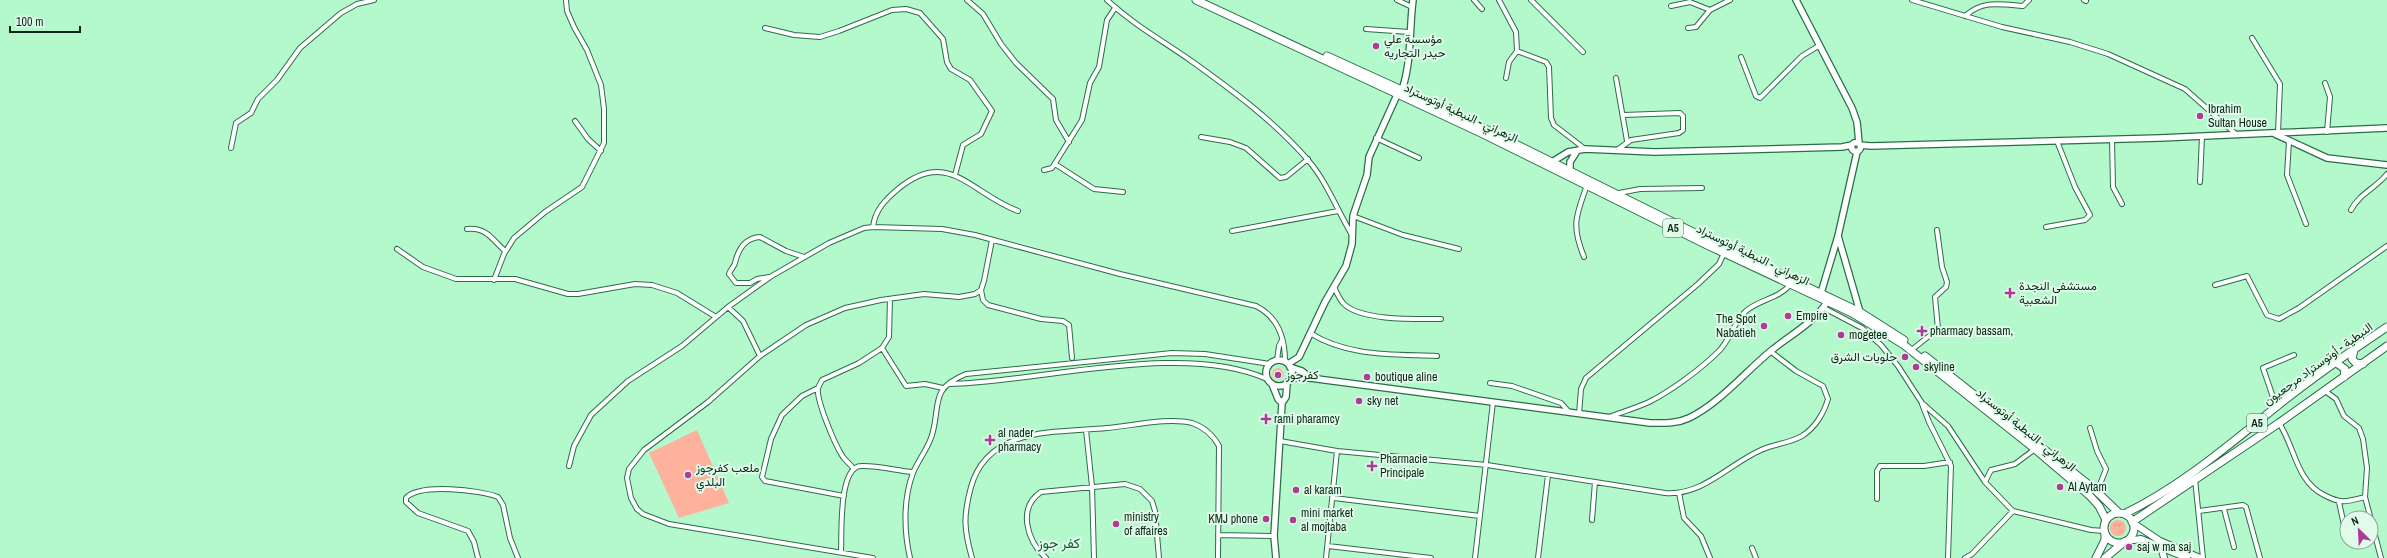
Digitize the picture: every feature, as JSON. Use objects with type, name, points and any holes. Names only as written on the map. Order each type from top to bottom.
[{"type":"main road","name":"الزهراني - النبطية أوتوستراد","points":[[1196,0],[1482,130],[1587,185],[1790,285],[1825,305],[1852,313],[1904,346],[2035,449],[2089,495],[2099,506],[2106,520]]},
{"type":"main road","name":"الزهراني - النبطية أوتوستراد","points":[[1204,0],[1399,93]]},
{"type":"main road","name":"الزهراني - النبطية أوتوستراد","points":[[1495,137],[1619,194],[1719,245],[1860,312],[1895,333],[1984,400],[2122,514]]},
{"type":"main road","name":"النبطية - أوتوستراد مرجعيون","points":[[2122,514],[2154,500],[2234,442],[2282,402],[2335,362],[2387,327]]},
{"type":"main road","name":"النبطية - أوتوستراد مرجعيون","points":[[2133,523],[2195,478],[2325,391],[2387,346]]},
{"type":"main road","points":[[2354,350],[2352,359],[2356,363],[2363,364]]},
{"type":"main road","points":[[2335,362],[2345,369],[2344,377]]},
{"type":"main road","name":"A5","points":[[2106,520],[2114,514],[2122,514],[2133,523]]},
{"type":"main road","points":[[2096,558],[2105,540],[2104,533],[2106,520]]},
{"type":"main road","points":[[2133,523],[2160,541],[2201,558]]},
{"type":"main road","points":[[2105,558],[2125,541],[2133,530],[2133,523]]},
{"type":"main road","points":[[2104,533],[2113,542],[2141,540],[2161,549],[2169,555],[2183,558]]},
{"type":"main road","points":[[2160,541],[2164,558]]},
{"type":"main road","points":[[2167,544],[2169,555]]},
{"type":"street","points":[[231,148],[236,123],[252,113],[258,100],[277,80],[300,48],[341,13],[357,4],[374,0]]},
{"type":"street","points":[[494,280],[505,251],[517,234],[582,187],[601,151],[605,140],[605,124],[600,85],[586,50],[567,11],[566,0]]},
{"type":"street","points":[[967,0],[986,18],[1001,44],[1016,63],[1053,99],[1056,120],[1069,142]]},
{"type":"street","points":[[1107,0],[1141,29],[1190,60],[1267,118],[1308,159],[1325,181],[1338,211],[1352,236]]},
{"type":"street","points":[[1397,0],[1412,7]]},
{"type":"street","points":[[1288,364],[1299,357],[1350,256],[1353,216],[1376,138],[1399,93],[1409,66],[1409,32],[1413,0]]},
{"type":"street","points":[[1474,0],[1482,9]]},
{"type":"street","points":[[1499,0],[1516,32],[1517,51],[1509,62],[1506,78]]},
{"type":"street","points":[[1532,0],[1583,52]]},
{"type":"street","points":[[1688,28],[1698,25],[1710,10],[1730,0]]},
{"type":"street","points":[[1796,0],[1852,108],[1857,130],[1854,160],[1838,236],[1821,293]]},
{"type":"street","points":[[1912,0],[1965,16],[2070,42],[2108,54],[2185,89],[2237,135]]},
{"type":"street","points":[[1965,16],[1980,2],[1989,1],[2023,6],[2028,4],[2029,0]]},
{"type":"street","points":[[1671,6],[1690,2],[1710,10]]},
{"type":"street","points":[[1044,170],[1050,169],[1055,164],[1082,120],[1090,84],[1099,67],[1107,20],[1115,8]]},
{"type":"street","points":[[765,28],[794,36],[820,37],[839,32],[892,10],[906,9],[920,13],[943,39],[947,62],[951,69],[970,80],[992,111],[981,134],[963,145],[955,175]]},
{"type":"street","points":[[1366,29],[1409,32]]},
{"type":"street","points":[[2252,38],[2280,84],[2276,133]]},
{"type":"street","points":[[1741,57],[1751,87],[1756,96],[1760,98],[1802,56],[1820,45]]},
{"type":"street","points":[[1517,51],[1546,62],[1550,67],[1550,118],[1554,125],[1585,149]]},
{"type":"street","points":[[1616,78],[1627,142]]},
{"type":"street","points":[[2325,84],[2330,97],[2327,132]]},
{"type":"street","points":[[1617,150],[1627,142],[1682,132],[1683,116],[1680,113],[1623,115]]},
{"type":"street","points":[[575,121],[588,139],[601,151]]},
{"type":"street","points":[[1552,162],[1560,156],[1585,149],[1655,152],[1856,147],[2327,132],[2387,128]]},
{"type":"street","points":[[2276,133],[2289,141],[2327,158],[2387,165]]},
{"type":"street","points":[[2200,182],[2202,136]]},
{"type":"street","points":[[1201,137],[1230,142],[1246,148],[1280,178],[1286,177],[1308,159]]},
{"type":"street","points":[[1376,138],[1419,158]]},
{"type":"street","points":[[2112,139],[2113,187],[2122,204]]},
{"type":"street","points":[[2046,227],[2085,220],[2090,214],[2075,187],[2057,140]]},
{"type":"street","points":[[2289,141],[2287,175],[2306,224]]},
{"type":"street","points":[[1570,171],[1570,162],[1577,151]]},
{"type":"street","points":[[1055,164],[1094,188],[1123,192]]},
{"type":"street","points":[[873,227],[875,214],[882,204],[912,179],[937,171],[955,175],[974,185],[1001,205],[1018,212]]},
{"type":"street","points":[[2351,210],[2357,200],[2375,187],[2387,174]]},
{"type":"street","points":[[1584,257],[1578,242],[1575,223],[1587,185]]},
{"type":"street","points":[[1619,194],[1640,189],[1702,188]]},
{"type":"street","points":[[1232,231],[1338,211]]},
{"type":"street","points":[[1353,216],[1403,235],[1459,249]]},
{"type":"street","points":[[570,466],[581,430],[595,410],[628,381],[682,346],[728,307],[770,277],[804,257],[854,232],[873,227],[942,230],[992,240],[1256,306],[1267,311],[1274,319],[1285,346],[1291,378],[1287,384],[1286,397],[1282,403],[1274,536],[1276,558]]},
{"type":"street","points":[[467,229],[478,228],[484,230],[505,251]]},
{"type":"street","points":[[1914,348],[1938,329],[1935,297],[1946,287],[1947,282],[1942,267],[1936,230]]},
{"type":"street","points":[[1838,236],[1860,312]]},
{"type":"street","points":[[770,277],[757,278],[750,283],[736,283],[729,274],[735,264],[737,252],[749,239],[760,237],[804,257]]},
{"type":"street","points":[[992,240],[981,290],[983,300],[988,305],[1041,319],[1063,321],[1070,325],[1072,358]]},
{"type":"street","points":[[2215,285],[2248,276],[2267,315],[2279,319],[2300,308],[2387,246]]},
{"type":"street","points":[[397,249],[409,260],[448,278],[494,280],[515,279],[568,294],[578,294],[635,284],[652,285],[677,293],[716,317]]},
{"type":"street","points":[[1579,414],[1581,389],[1586,378],[1698,284],[1716,267],[1724,253]]},
{"type":"street","points":[[1609,418],[1636,408],[1667,391],[1719,351],[1733,326],[1744,312],[1756,304],[1779,295],[1790,285]]},
{"type":"street","points":[[1334,287],[1344,304],[1359,312],[1397,317],[1442,319]]},
{"type":"street","points":[[873,558],[669,524],[643,514],[637,509],[631,498],[627,478],[634,460],[644,450],[708,402],[760,356],[789,334],[844,308],[924,294],[970,296],[981,290]]},
{"type":"street","points":[[853,468],[843,456],[824,414],[817,394],[818,388],[822,380],[859,363],[882,348],[889,337],[890,300]]},
{"type":"street","points":[[1291,378],[1310,378],[1650,423],[1670,423],[1684,420],[1711,403],[1825,305],[1862,328],[1881,345],[1898,366],[1922,403],[1927,418],[1950,462],[1948,558]]},
{"type":"street","points":[[728,307],[743,321],[760,356]]},
{"type":"street","points":[[1310,333],[1330,344],[1353,351],[1437,356]]},
{"type":"street","points":[[1277,360],[1279,346],[1282,340]]},
{"type":"street","points":[[882,348],[906,386],[925,384],[943,388]]},
{"type":"street","points":[[1280,442],[1337,451],[1486,465],[1665,493],[1679,493],[1710,481],[1763,449],[1802,436],[1815,424],[1822,414],[1828,399],[1823,386],[1796,371],[1770,351]]},
{"type":"street","points":[[910,558],[906,522],[907,495],[913,472],[932,437],[935,424],[936,405],[943,388],[957,377],[966,374],[1172,353],[1205,354],[1270,364]]},
{"type":"street","points":[[1143,355],[1144,365]]},
{"type":"street","points":[[2282,402],[2273,397],[2264,368],[2294,355]]},
{"type":"street","points":[[1282,403],[1278,399],[1266,371],[1270,364],[1277,360],[1288,364],[1310,378]]},
{"type":"street","points":[[949,384],[1144,365],[1211,365],[1241,369],[1277,386],[1287,384]]},
{"type":"street","points":[[1490,383],[1512,386],[1561,403],[1570,413]]},
{"type":"street","points":[[818,388],[792,405],[775,427],[762,476],[765,481],[844,496]]},
{"type":"street","points":[[2325,391],[2336,399],[2344,416],[2361,433],[2367,468],[2365,497],[2381,558]]},
{"type":"street","points":[[1475,558],[1493,402]]},
{"type":"street","points":[[1922,403],[1948,426],[1985,482],[2013,510],[2104,533]]},
{"type":"street","points":[[972,558],[964,528],[964,512],[973,479],[980,465],[990,454],[1014,440],[1030,436],[1181,421],[1193,424],[1213,436],[1219,446],[1218,558]]},
{"type":"street","points":[[2279,423],[2310,486],[2339,502],[2365,497]]},
{"type":"street","points":[[2090,428],[2097,451],[2106,469],[2097,492]]},
{"type":"street","points":[[1086,430],[1092,486],[1094,558]]},
{"type":"street","points":[[1985,482],[1991,470],[2015,464],[2035,449]]},
{"type":"street","points":[[1326,558],[1334,498],[1337,451]]},
{"type":"street","points":[[1877,499],[1877,471],[1880,466],[1924,466],[1950,462]]},
{"type":"street","points":[[841,552],[844,496],[848,475],[853,468],[861,466],[913,472]]},
{"type":"street","points":[[1538,558],[1548,475]]},
{"type":"street","points":[[2195,478],[2199,511],[2201,558]]},
{"type":"street","points":[[1592,520],[1595,482]]},
{"type":"street","points":[[1046,558],[1034,544],[1029,530],[1026,517],[1032,498],[1041,492],[1125,484],[1134,486],[1146,495],[1152,502],[1157,518],[1159,558]]},
{"type":"street","points":[[478,558],[474,542],[468,531],[412,510],[406,502],[406,498],[412,493],[433,488],[498,497],[503,505],[510,538],[518,558]]},
{"type":"street","points":[[1679,493],[1684,518],[1701,536],[1710,558]]},
{"type":"street","points":[[1334,498],[1480,516]]},
{"type":"street","points":[[2339,502],[2341,510]]},
{"type":"street","points":[[2199,511],[2224,509],[2243,505],[2246,507],[2260,558]]},
{"type":"street","points":[[2224,509],[2234,547]]},
{"type":"street","points":[[1965,558],[1972,556],[2013,510]]},
{"type":"street","points":[[1218,534],[1274,536]]},
{"type":"street","points":[[1328,546],[1431,558]]},
{"type":"street","points":[[1752,548],[1756,558]]},
{"type":"green space","points":[[1280,368],[1283,369],[1283,379],[1276,380],[1273,379],[1272,372],[1273,369]]},
{"type":"green space","name":"ملعب كفرجوز البلدي","points":[[697,430],[729,503],[679,518],[649,453]]},
{"type":"green space","points":[[2115,520],[2121,520],[2126,525],[2124,534],[2121,536],[2115,536],[2110,531],[2110,525]]},
{"type":"place","name":"مؤسسة علي حيدر التجاريه","points":[[1376,46]]},
{"type":"place","name":"Ibrahim Sultan House","points":[[2200,116]]},
{"type":"place","name":"مستشفى النجدة الشعبية","points":[[2010,293]]},
{"type":"place","name":"Empire","points":[[1788,316]]},
{"type":"place","name":"The Spot Nabatieh","points":[[1764,326]]},
{"type":"place","name":"pharmacy bassam,","points":[[1922,331]]},
{"type":"place","name":"mogetee","points":[[1841,335]]},
{"type":"place","name":"حلويات الشرق","points":[[1905,357]]},
{"type":"place","name":"skyline","points":[[1916,367]]},
{"type":"place","name":"كفرجوز","points":[[1278,375]]},
{"type":"place","name":"boutique aline","points":[[1367,377]]},
{"type":"place","name":"sky net","points":[[1359,401]]},
{"type":"place","name":"rami pharamcy","points":[[1266,419]]},
{"type":"place","name":"al nader pharmacy","points":[[990,440]]},
{"type":"place","name":"Pharmacie Principale","points":[[1372,466]]},
{"type":"place","name":"ملعب كفرجوز البلدي","points":[[688,475]]},
{"type":"place","name":"Al Aytam","points":[[2060,487]]},
{"type":"place","name":"al karam","points":[[1296,490]]},
{"type":"place","name":"KMJ phone","points":[[1266,519]]},
{"type":"place","name":"mini market al mojtaba","points":[[1293,520]]},
{"type":"place","name":"ministry of affaires","points":[[1116,524]]},
{"type":"place","name":"saj w ma saj","points":[[2129,547]]},
{"type":"district","name":"كفر جوز","points":[[1059,543]]}]
